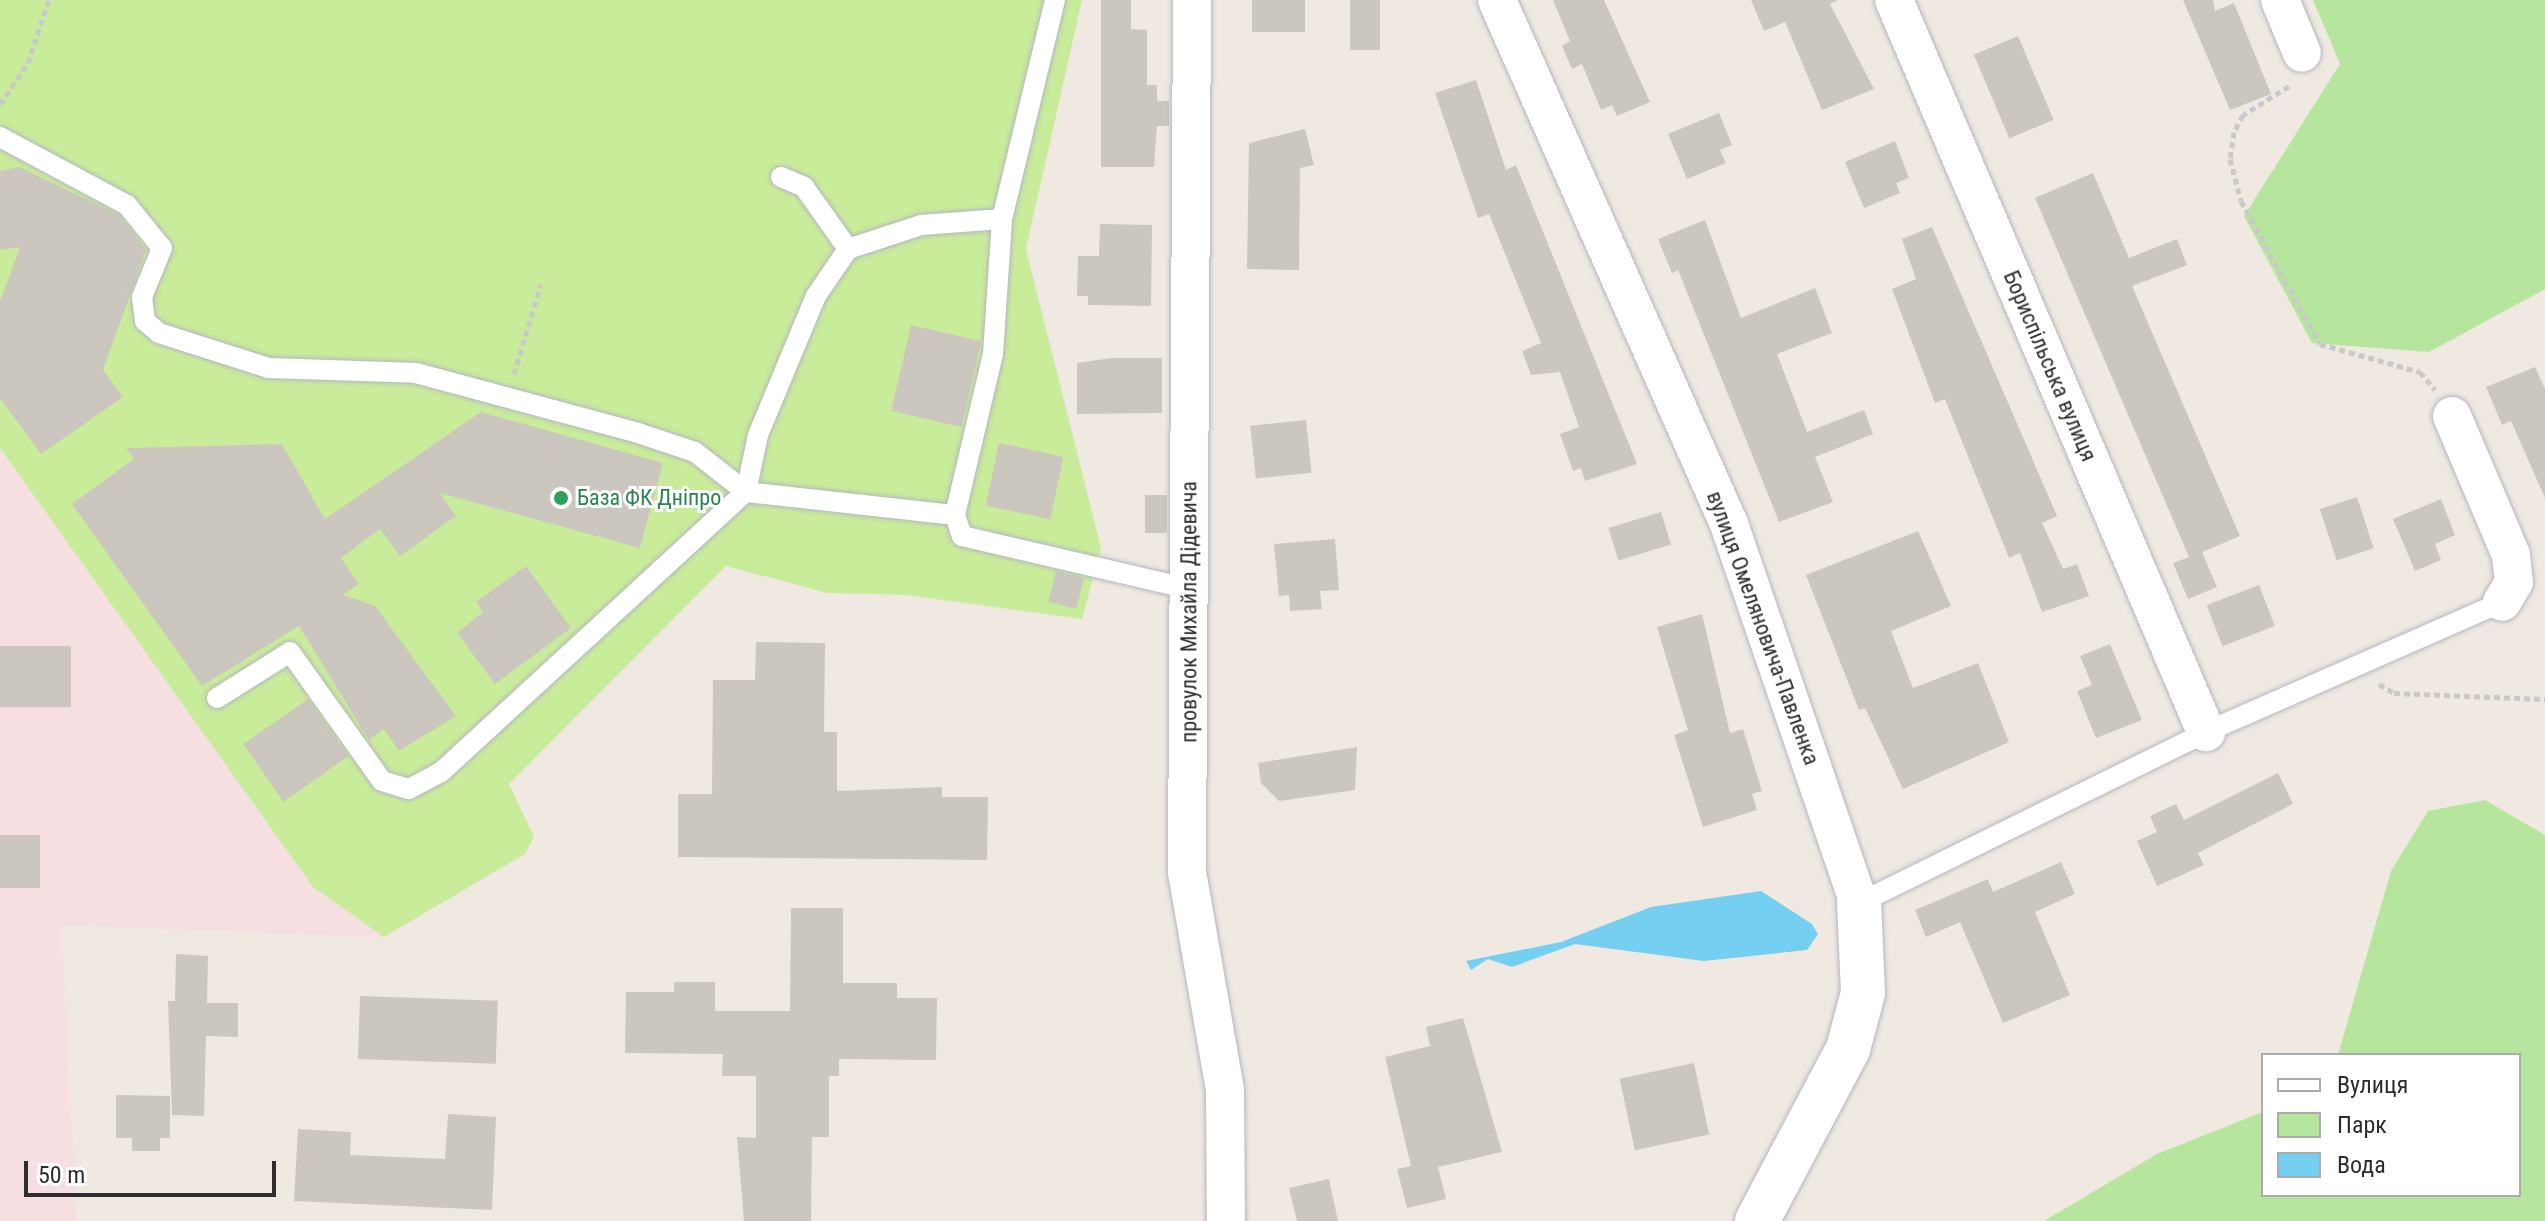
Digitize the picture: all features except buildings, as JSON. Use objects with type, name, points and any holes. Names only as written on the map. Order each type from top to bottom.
[{"type":"street","name":"провулок Михайла Дідевича","points":[[1192,0],[1187,872],[1225,1090],[1226,1221]]},
{"type":"street","name":"вулиця Омеляновича-Павленка","points":[[1497,0],[1729,524],[1859,903],[1863,993],[1848,1049],[1757,1221]]},
{"type":"street","name":"Бориспільська вулиця","points":[[1894,0],[2206,732]]},
{"type":"street","points":[[2280,0],[2302,53]]},
{"type":"street","points":[[2452,416],[2511,555],[2514,582],[2502,602]]},
{"type":"lane","points":[[1055,0],[1002,219],[993,354],[955,515],[962,536],[1190,589]]},
{"type":"lane","points":[[0,137],[127,205],[162,248],[142,297],[145,321],[159,333],[269,368],[416,373],[695,452],[746,492],[955,515]]},
{"type":"lane","points":[[781,177],[804,187],[848,249]]},
{"type":"lane","points":[[217,698],[290,652],[382,781],[409,789],[441,772],[746,492],[764,421],[816,296],[848,249],[921,225],[1002,219]]},
{"type":"lane","points":[[1859,903],[2206,732],[2502,602]]},
{"type":"path","points":[[0,104],[28,63],[49,0]]},
{"type":"path","points":[[2302,53],[2290,86],[2243,115],[2234,132],[2230,159],[2241,201],[2320,344],[2420,372],[2452,416]]},
{"type":"path","points":[[507,398],[541,284]]},
{"type":"path","points":[[2350,668],[2394,693],[2545,699]]},
{"type":"shaded area","points":[[0,448],[313,887],[384,937],[61,925],[77,1221],[0,1221]]},
{"type":"green space","name":"База ФК Дніпро","points":[[0,0],[1082,0],[1026,249],[1101,548],[1082,619],[906,595],[827,593],[726,566],[509,784],[534,837],[525,854],[384,937],[313,887],[0,448]]},
{"type":"green space","points":[[2313,0],[2545,0],[2545,289],[2429,352],[2312,343],[2244,216],[2340,64]]},
{"type":"green space","points":[[2485,800],[2545,835],[2545,1221],[2044,1221],[2157,1154],[2261,1113],[2261,1197],[2521,1197],[2521,1053],[2339,1053],[2391,871],[2428,811]]},
{"type":"water","points":[[1761,891],[1812,924],[1818,934],[1807,950],[1704,961],[1575,944],[1512,967],[1488,959],[1471,970],[1466,961],[1561,942],[1651,907]]},
{"type":"place","name":"База ФК Дніпро","points":[[561,498]]}]
